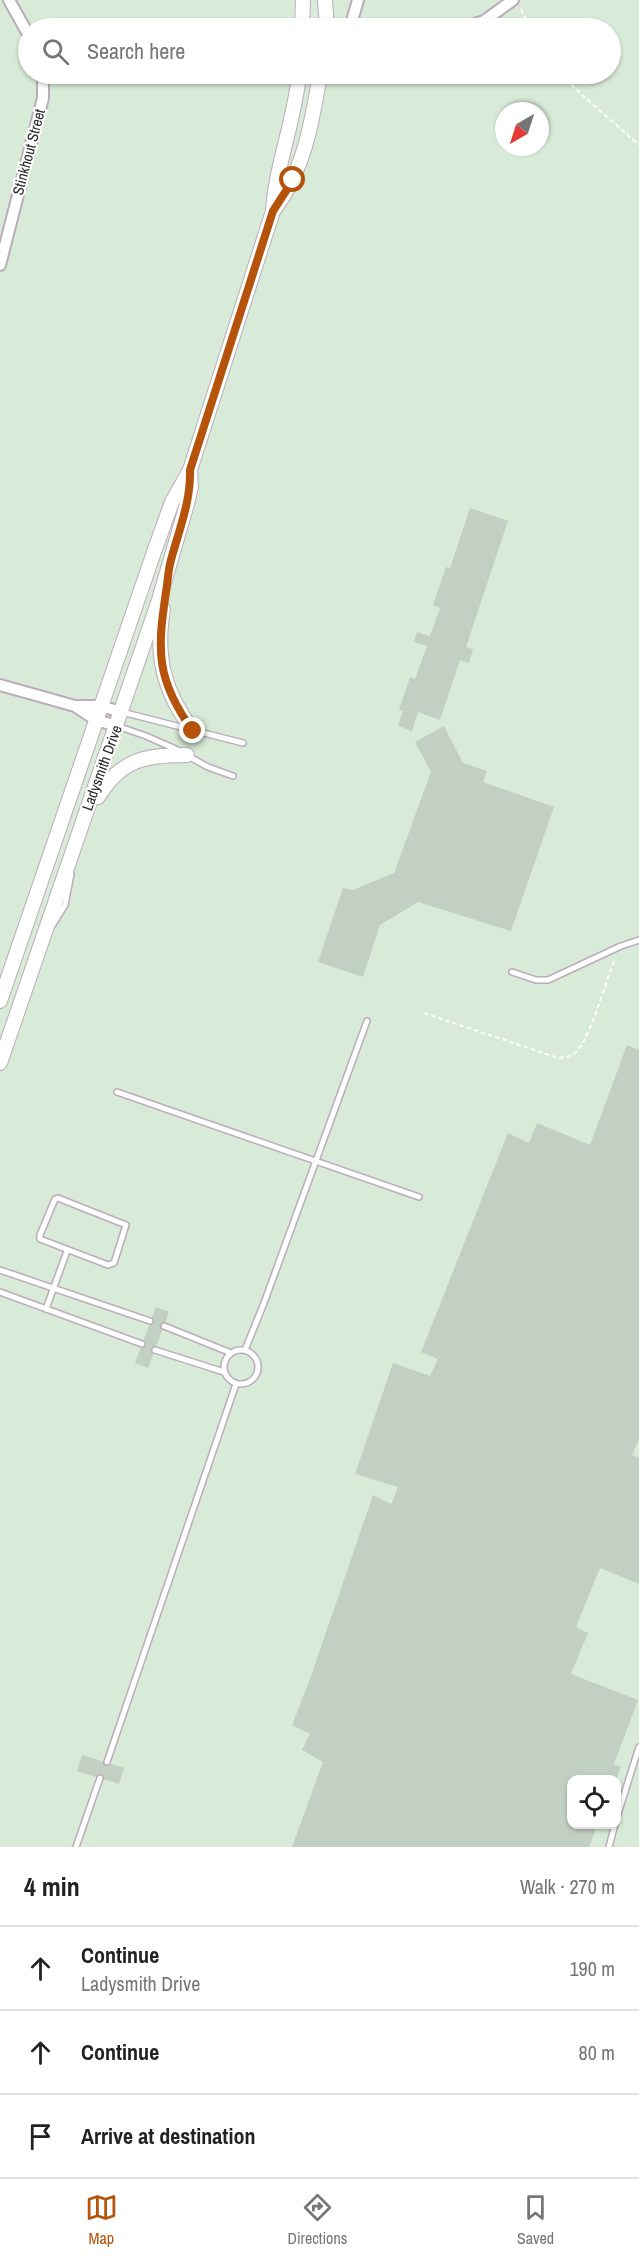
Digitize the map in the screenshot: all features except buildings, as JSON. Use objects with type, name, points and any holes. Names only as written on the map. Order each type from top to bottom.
[{"type":"street","points":[[9,0],[19,18]]},
{"type":"street","points":[[302,18],[303,0]]},
{"type":"street","points":[[326,0],[327,18]]},
{"type":"street","points":[[353,18],[358,0]]},
{"type":"street","points":[[489,18],[516,3]]},
{"type":"street","name":"Stinkhout Street","points":[[0,266],[43,98],[43,84]]},
{"type":"street","name":"Ladysmith Drive","points":[[0,1001],[172,502],[190,470],[273,211],[277,176],[298,84]]},
{"type":"street","name":"Ladysmith Drive","points":[[273,211],[286,194],[300,163],[312,123],[318,84]]},
{"type":"street","name":"Ladysmith Drive","points":[[0,1063],[122,712],[170,563],[191,487],[190,470]]},
{"type":"street","points":[[170,563],[161,624],[162,669],[172,698],[193,731]]},
{"type":"street","points":[[0,686],[75,706],[100,706],[122,712]]},
{"type":"street","points":[[75,706],[96,720],[117,726]]},
{"type":"street","points":[[78,834],[107,782],[115,773],[137,760],[158,756],[187,755]]},
{"type":"lane","points":[[122,712],[243,743]]},
{"type":"lane","points":[[117,726],[146,736],[208,767],[233,776]]},
{"type":"lane","points":[[512,972],[536,980],[548,980],[621,945],[639,940]]},
{"type":"lane","points":[[245,1350],[368,1021]]},
{"type":"lane","points":[[117,1092],[419,1197]]},
{"type":"lane","points":[[58,1198],[126,1225],[112,1265],[67,1251],[42,1241],[39,1237],[55,1199],[58,1198]]},
{"type":"lane","points":[[46,1310],[67,1251]]},
{"type":"lane","points":[[0,1270],[150,1321]]},
{"type":"lane","points":[[0,1292],[142,1344]]},
{"type":"lane","points":[[164,1326],[231,1353]]},
{"type":"lane","points":[[155,1350],[225,1372]]},
{"type":"lane","points":[[245,1350],[257,1360],[258,1371],[252,1380],[247,1383],[236,1383],[227,1377],[224,1361],[231,1353],[245,1350]]},
{"type":"lane","points":[[107,1762],[236,1383]]},
{"type":"lane","points":[[621,1806],[639,1747]]},
{"type":"lane","points":[[76,1847],[100,1778]]},
{"type":"lane","points":[[609,1847],[614,1829]]},
{"type":"path","points":[[516,3],[524,18]]},
{"type":"path","points":[[570,84],[639,145]]},
{"type":"path","points":[[424,1013],[558,1058],[573,1055],[582,1046],[590,1031],[605,980],[621,945]]},
{"type":"route","points":[[193,731],[176,708],[162,669],[161,624],[170,563],[191,487],[190,470],[273,211],[293,180]]}]
